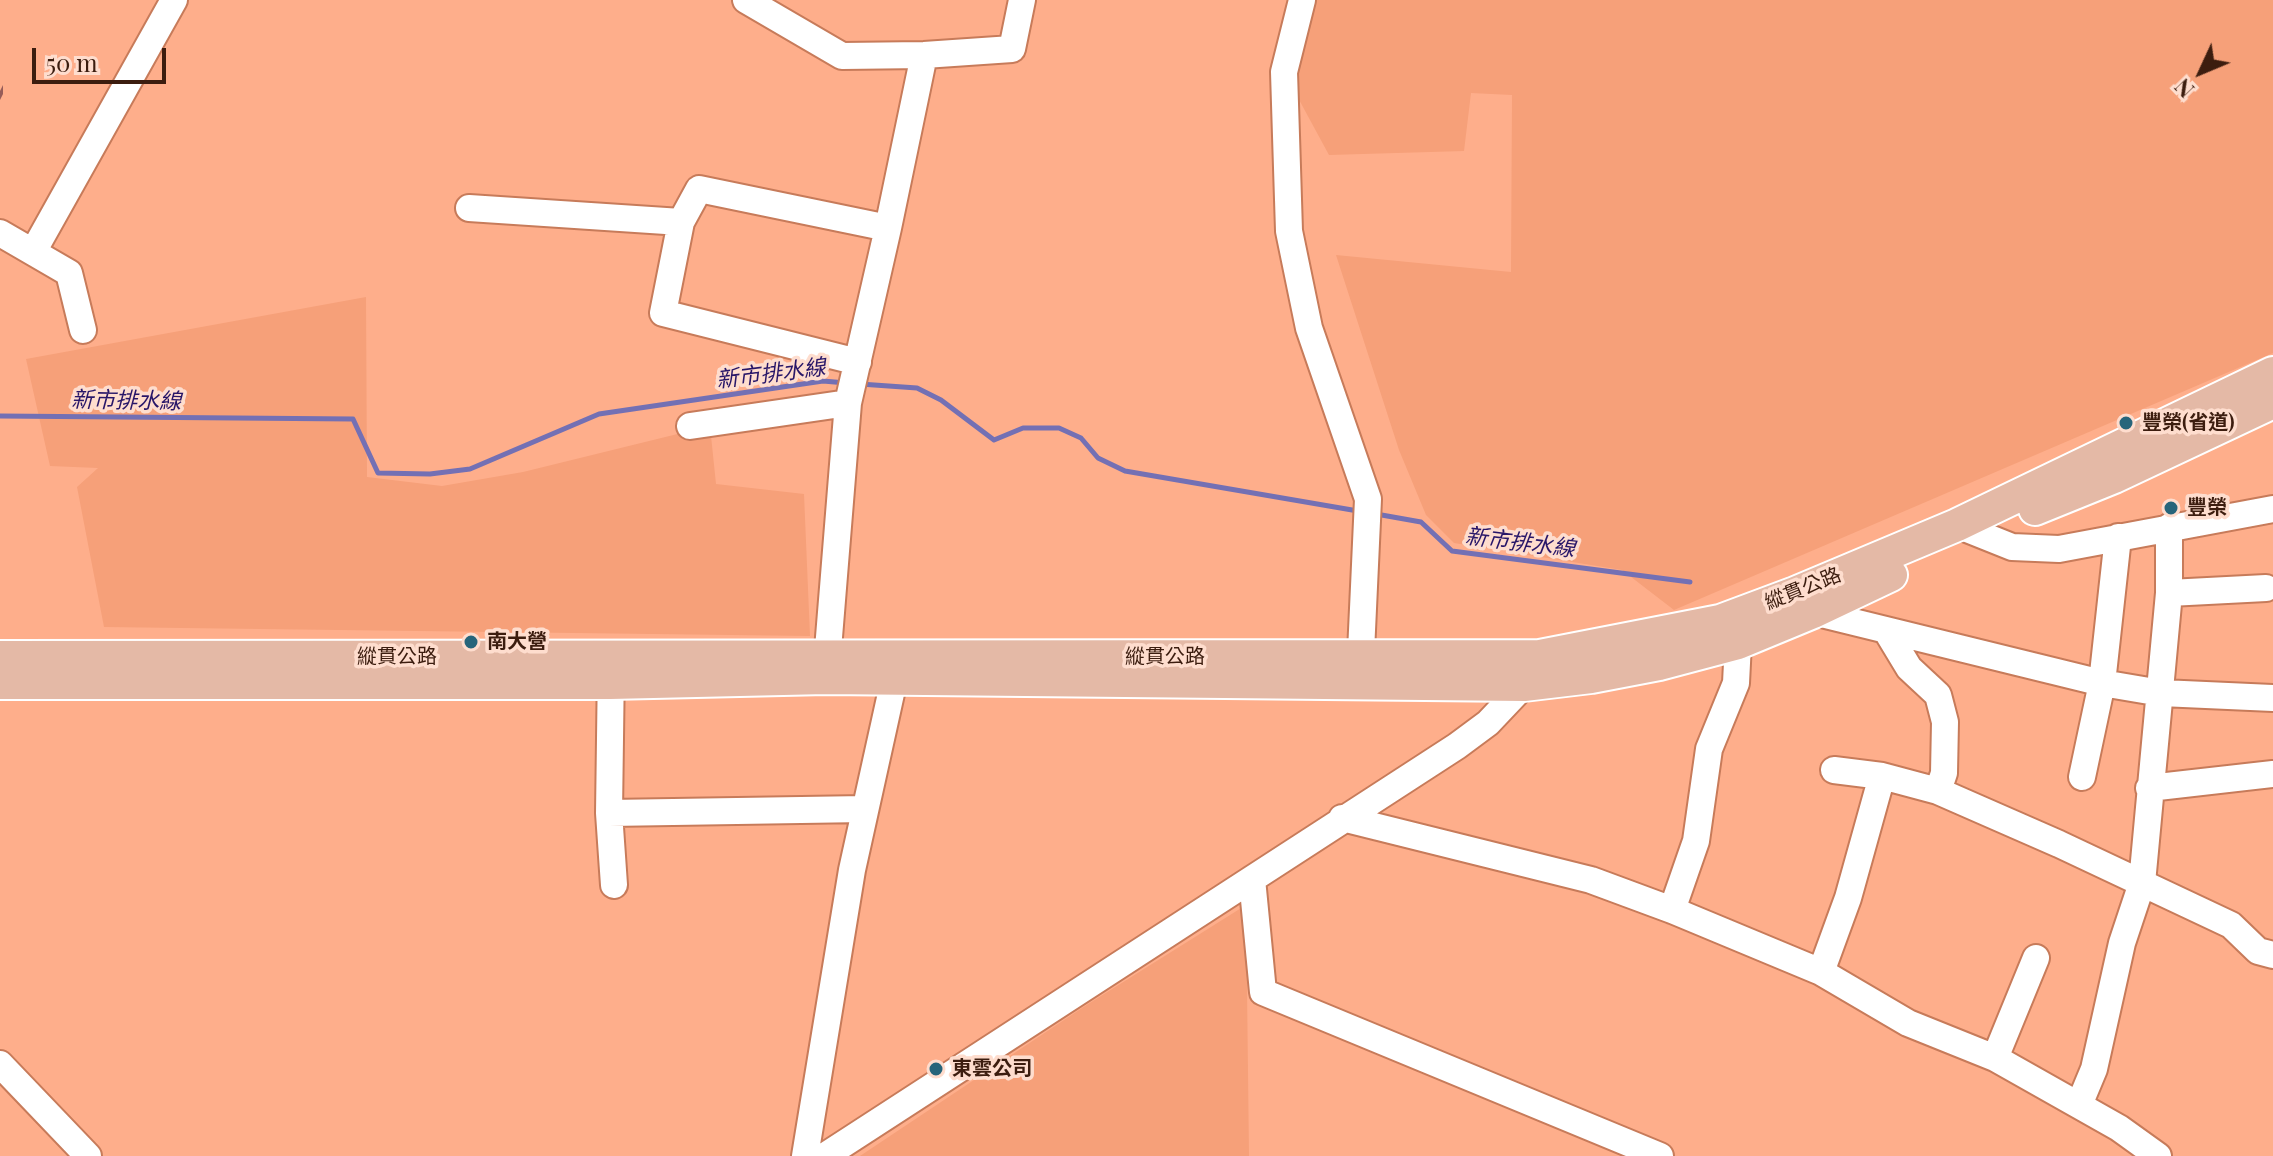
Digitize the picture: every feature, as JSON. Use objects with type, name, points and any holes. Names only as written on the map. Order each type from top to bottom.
[{"type":"main road","name":"縱貫公路","points":[[0,683],[826,666],[1360,671],[1524,685],[1591,677],[1659,664],[1738,643],[1813,612],[1966,529],[2273,373]]},
{"type":"main road","name":"縱貫公路","points":[[826,666],[894,680],[1360,671],[1540,656],[1720,621],[2114,477],[2273,402]]},
{"type":"main road","name":"縱貫公路","points":[[0,657],[610,670]]},
{"type":"street","points":[[33,252],[174,0]]},
{"type":"street","points":[[746,0],[842,56],[1012,49],[1022,0]]},
{"type":"street","points":[[1302,0],[1284,72],[1289,231],[1309,328],[1368,499],[1360,671]]},
{"type":"street","points":[[826,666],[848,403],[924,55]]},
{"type":"street","points":[[858,362],[663,313],[681,222],[699,189],[888,228]]},
{"type":"street","points":[[469,208],[681,222]]},
{"type":"street","points":[[0,233],[69,273],[83,330]]},
{"type":"street","points":[[690,426],[848,403]]},
{"type":"street","points":[[1966,529],[2012,547],[2044,550],[2273,509]]},
{"type":"street","points":[[2079,1105],[2094,1069],[2122,943],[2142,883],[2169,593],[2169,527]]},
{"type":"street","points":[[2082,777],[2102,683],[2118,537]]},
{"type":"street","points":[[2169,593],[2266,588]]},
{"type":"street","points":[[1813,612],[2102,683],[2161,693],[2273,698]]},
{"type":"street","points":[[1886,630],[1909,668],[1938,695],[1945,722],[1944,773],[1938,791]]},
{"type":"street","points":[[1672,910],[1696,841],[1709,749],[1736,683],[1738,643]]},
{"type":"street","points":[[825,1156],[1457,746],[1488,723],[1524,685],[1540,656]]},
{"type":"street","points":[[610,670],[609,813],[614,885]]},
{"type":"street","points":[[805,1156],[852,870],[894,680]]},
{"type":"street","points":[[1834,770],[1882,776],[1938,791],[2231,925],[2258,951],[2273,955]]},
{"type":"street","points":[[2149,788],[2273,774]]},
{"type":"street","points":[[1821,972],[1851,889],[1882,776]]},
{"type":"street","points":[[609,813],[865,809]]},
{"type":"street","points":[[1342,818],[1591,880],[1672,910],[1821,972],[1908,1023],[1995,1058],[2119,1128],[2158,1156]]},
{"type":"street","points":[[1252,879],[1263,992],[1660,1156]]},
{"type":"street","points":[[1995,1058],[2036,958]]},
{"type":"street","points":[[0,1064],[88,1156]]},
{"type":"shaded area","points":[[1302,0],[2273,0],[2273,353],[1674,610],[1622,570],[1454,543],[1426,515],[1399,450],[1336,255],[1511,272],[1512,95],[1471,93],[1464,151],[1329,155],[1284,72]]},
{"type":"shaded area","points":[[366,297],[367,477],[442,486],[523,472],[710,426],[716,484],[804,494],[810,636],[104,627],[77,487],[98,468],[50,466],[26,359]]},
{"type":"shaded area","points":[[1246,905],[1249,1156],[860,1156],[1085,1006]]},
{"type":"waterway","name":"新市排水線","points":[[0,416],[353,419],[378,473],[430,474],[470,469],[599,414],[823,381],[846,383]]},
{"type":"waterway","name":"新市排水線","points":[[860,384],[917,388],[941,400],[994,440],[1023,428],[1059,428],[1081,438],[1098,458],[1125,471],[1358,511]]},
{"type":"waterway","name":"新市排水線","points":[[1376,514],[1421,522],[1452,551],[1690,582]]},
{"type":"place","name":"豐榮(省道)","points":[[2126,423]]},
{"type":"place","name":"豐榮","points":[[2171,508]]},
{"type":"place","name":"南大營","points":[[471,642]]},
{"type":"place","name":"東雲公司","points":[[936,1069]]}]
